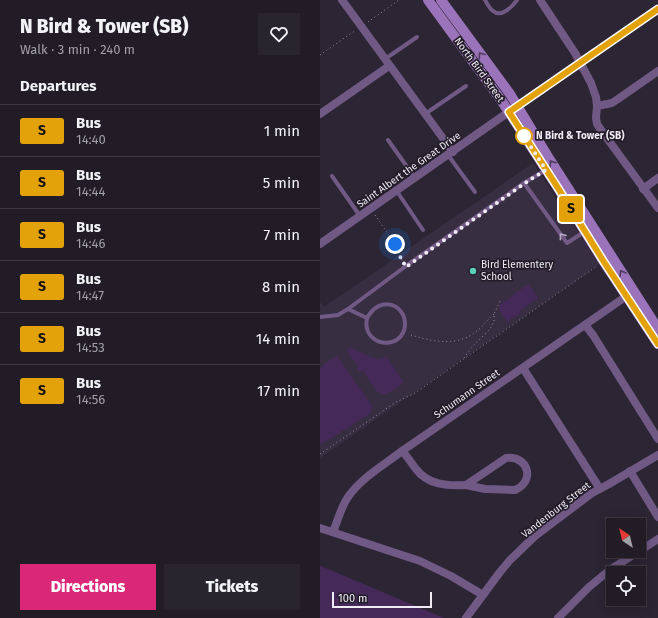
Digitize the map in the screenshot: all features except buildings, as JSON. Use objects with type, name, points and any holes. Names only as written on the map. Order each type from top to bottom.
[{"type":"street","points":[[342,0],[425,114],[450,153]]},
{"type":"street","name":"North Bird Street","points":[[428,0],[513,109],[550,160],[589,229],[630,294],[658,344]]},
{"type":"street","name":"North Bird Street","points":[[441,0],[510,94],[513,109],[546,170],[589,229]]},
{"type":"street","points":[[540,0],[575,53],[591,82],[596,97],[597,124],[658,208]]},
{"type":"street","name":"Saint Albert the Great Drive","points":[[320,244],[658,9]]},
{"type":"street","points":[[320,114],[387,63]]},
{"type":"street","points":[[597,106],[612,103],[658,71]]},
{"type":"street","points":[[643,189],[658,178]]},
{"type":"street","name":"North Bird Street","points":[[630,294],[658,329]]},
{"type":"street","name":"Schumann Street","points":[[333,532],[348,497],[370,475],[402,451],[630,294]]},
{"type":"street","points":[[585,325],[658,439]]},
{"type":"street","points":[[524,368],[600,489]]},
{"type":"street","points":[[402,451],[423,477],[437,484],[466,485],[515,490],[525,483],[527,472],[524,465],[519,460],[506,458],[466,485]]},
{"type":"street","name":"Vandenburg Street","points":[[466,618],[510,560],[535,536],[580,502],[658,455]]},
{"type":"street","points":[[630,471],[658,517]]},
{"type":"street","points":[[320,528],[420,561],[483,594]]},
{"type":"street","points":[[558,618],[600,578],[658,539]]},
{"type":"lane","points":[[485,0],[492,10],[497,13],[502,13],[512,7],[517,0]]},
{"type":"lane","points":[[387,63],[417,37]]},
{"type":"lane","points":[[425,114],[466,86]]},
{"type":"lane","points":[[388,140],[415,178]]},
{"type":"lane","points":[[450,153],[475,192]]},
{"type":"lane","points":[[320,317],[338,315],[348,309],[524,183],[546,170]]},
{"type":"lane","points":[[332,176],[360,216]]},
{"type":"lane","points":[[524,183],[567,243],[589,229]]},
{"type":"lane","points":[[396,190],[423,230]]},
{"type":"lane","points":[[385,304],[392,305],[404,316],[405,328],[401,336],[391,342],[383,343],[375,340],[369,334],[366,326],[367,318],[372,311],[378,307],[385,304]]},
{"type":"lane","points":[[348,309],[367,318]]},
{"type":"path","points":[[371,208],[395,244],[406,267]]},
{"type":"path","points":[[320,454],[396,402],[415,392],[600,263]]},
{"type":"path","points":[[411,335],[433,341],[451,342],[465,338],[481,328],[494,314],[500,301]]},
{"type":"path","points":[[463,358],[490,329],[494,322],[494,314]]},
{"type":"shaded area","points":[[533,163],[600,264],[320,458],[320,302],[324,307]]},
{"type":"shaded area","points":[[528,284],[538,298],[520,310],[521,313],[507,322],[499,310],[500,305]]},
{"type":"shaded area","points":[[351,347],[368,356],[379,359],[386,356],[404,382],[394,390],[384,395],[380,393],[374,389],[364,372],[357,370],[358,366],[346,351]]},
{"type":"shaded area","points":[[337,356],[373,407],[371,413],[320,445],[320,368]]},
{"type":"shaded area","points":[[320,565],[321,566],[444,618],[320,618]]},
{"type":"bus line","name":"S","points":[[658,9],[509,112],[658,344]]},
{"type":"place","name":"N Bird & Tower (SB)","points":[[524,136]]},
{"type":"place","name":"Bird Elementery School","points":[[473,271]]},
{"type":"route","points":[[395,244],[406,267],[528,181],[546,170],[524,136]]}]
